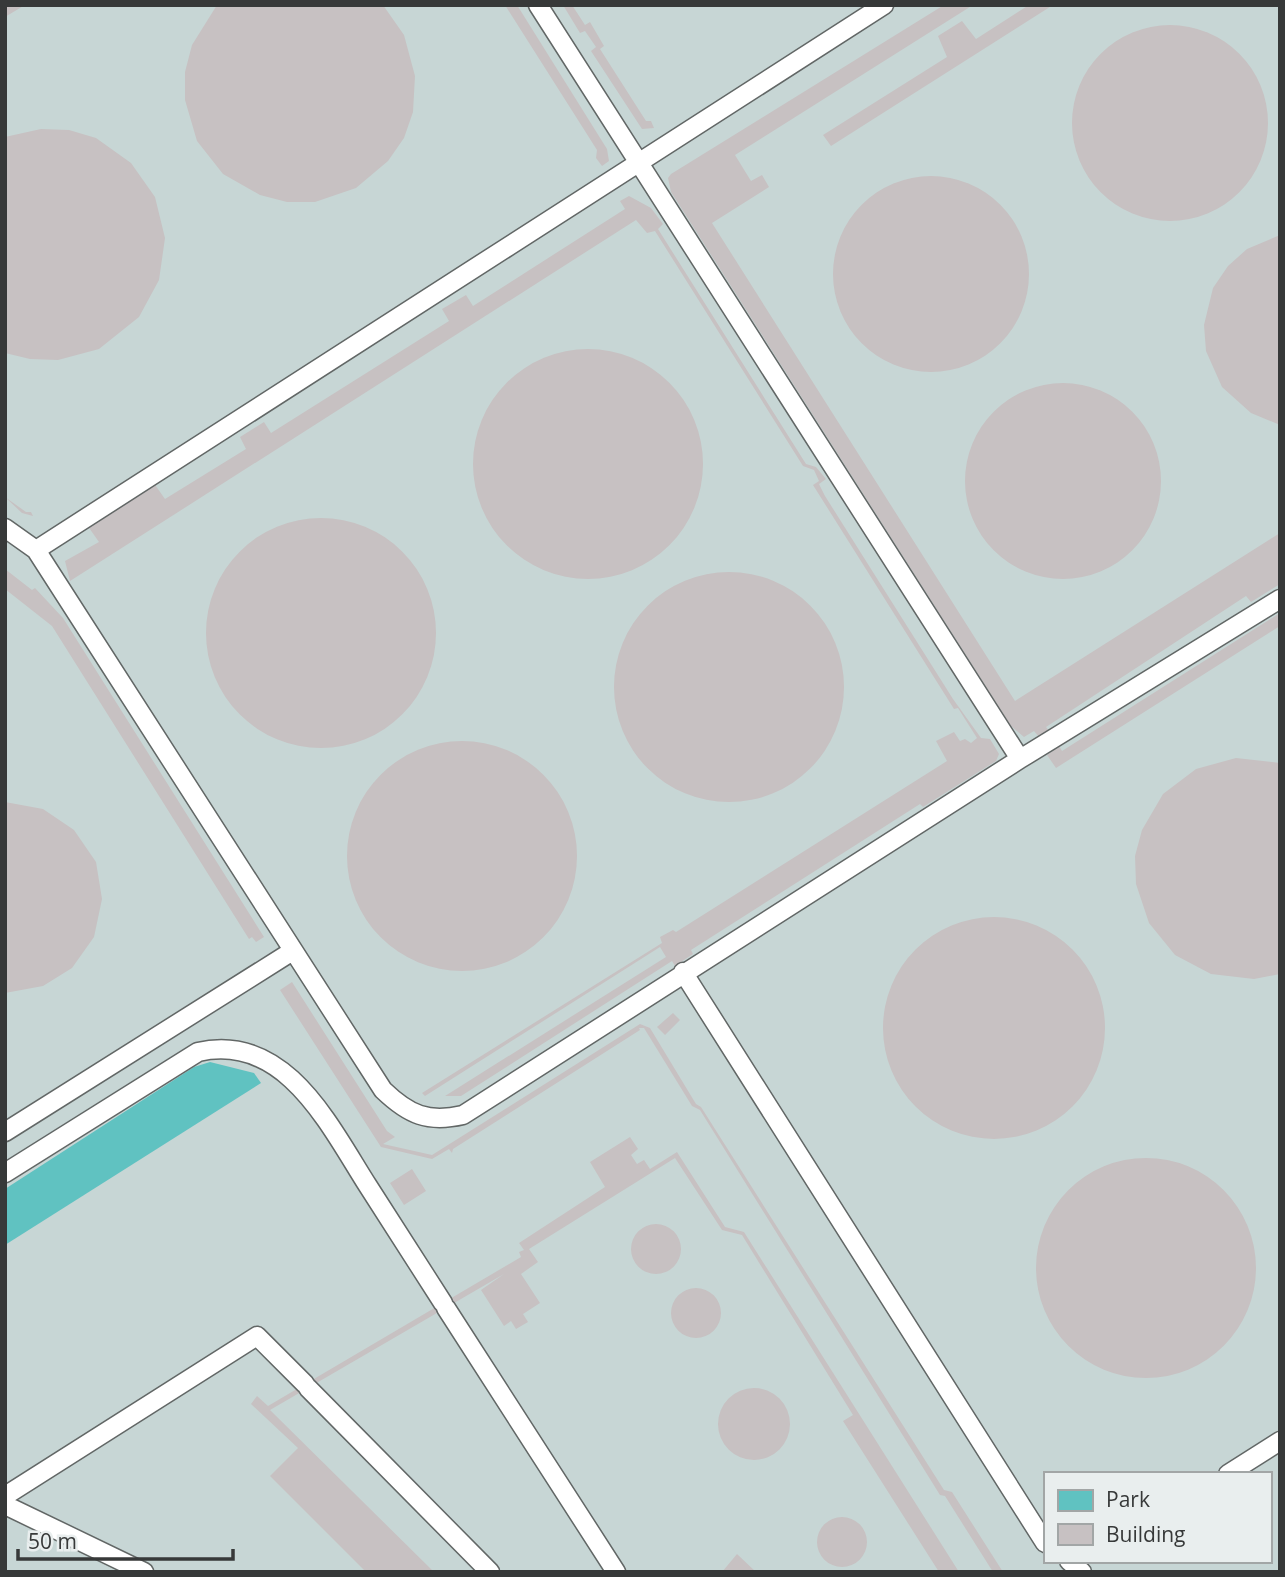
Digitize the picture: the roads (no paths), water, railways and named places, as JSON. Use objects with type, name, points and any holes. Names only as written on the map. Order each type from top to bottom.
[{"type":"lane","points":[[538,5],[1020,758]]},
{"type":"lane","points":[[36,550],[884,5]]},
{"type":"lane","points":[[5,528],[36,550],[291,952],[383,1090],[399,1105],[421,1116],[441,1120],[463,1115],[1020,758],[1280,599]]},
{"type":"lane","points":[[5,1132],[291,952]]},
{"type":"lane","points":[[683,972],[1044,1541]]},
{"type":"lane","points":[[5,1174],[198,1052],[220,1047],[243,1050],[266,1061],[311,1097],[616,1572]]},
{"type":"lane","points":[[5,1496],[257,1336],[490,1572]]},
{"type":"lane","points":[[1231,1472],[1280,1441]]},
{"type":"lane","points":[[5,1505],[144,1572]]}]
